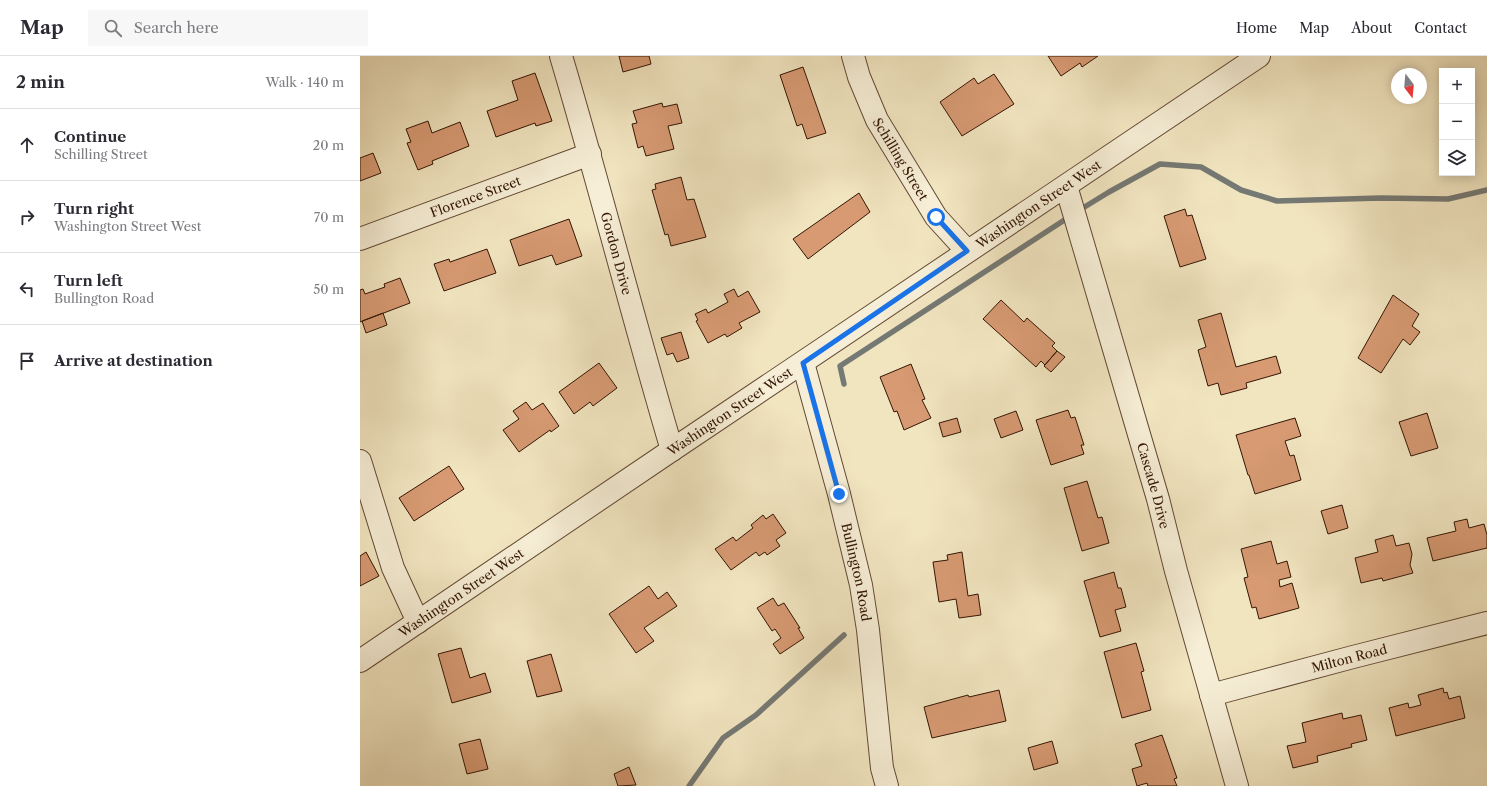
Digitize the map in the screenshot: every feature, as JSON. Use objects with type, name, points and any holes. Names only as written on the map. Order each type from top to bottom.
[{"type":"street","name":"Gordon Drive","points":[[561,56],[590,154],[645,362],[672,450]]},
{"type":"street","name":"Schilling Street","points":[[853,56],[859,77],[877,120],[936,217],[967,251]]},
{"type":"street","name":"Washington Street West","points":[[360,661],[967,251],[1259,56]]},
{"type":"street","name":"Florence Street","points":[[360,239],[590,154]]},
{"type":"street","name":"Cascade Drive","points":[[1066,186],[1158,499],[1176,571],[1237,786]]},
{"type":"street","name":"Bullington Road","points":[[803,363],[839,494],[861,585],[868,630],[882,768],[887,786]]},
{"type":"street","points":[[360,461],[393,568],[418,622]]},
{"type":"street","name":"Milton Road","points":[[1211,695],[1487,623]]},
{"type":"building","points":[[619,56],[649,56],[651,64],[623,72]]},
{"type":"building","points":[[1048,56],[1098,56],[1082,67],[1080,63],[1061,76]]},
{"type":"building","points":[[803,67],[826,133],[807,139],[802,124],[797,126],[780,75]]},
{"type":"building","points":[[535,73],[552,121],[536,126],[535,123],[496,137],[487,111],[518,100],[512,81]]},
{"type":"building","points":[[994,74],[1014,104],[962,136],[940,102],[974,78],[978,84]]},
{"type":"building","points":[[662,103],[663,107],[677,104],[682,123],[668,126],[674,149],[646,156],[643,146],[638,148],[632,124],[637,123],[633,111]]},
{"type":"building","points":[[428,121],[432,133],[460,122],[469,146],[432,161],[433,164],[418,170],[407,143],[411,142],[406,129]]},
{"type":"building","points":[[373,153],[381,173],[360,181],[360,158]]},
{"type":"building","points":[[681,177],[687,200],[694,199],[706,237],[671,246],[668,234],[665,235],[652,190],[656,189],[655,184]]},
{"type":"building","points":[[859,193],[870,212],[808,259],[793,239]]},
{"type":"building","points":[[1185,209],[1187,216],[1192,215],[1206,259],[1180,267],[1164,216]]},
{"type":"building","points":[[569,219],[582,256],[556,265],[552,255],[519,266],[510,240]]},
{"type":"building","points":[[487,249],[496,273],[444,291],[434,264],[449,259],[450,262]]},
{"type":"building","points":[[400,278],[410,303],[360,322],[360,290],[363,289],[365,294],[385,287],[384,284]]},
{"type":"building","points":[[734,289],[738,297],[748,291],[760,312],[739,323],[742,328],[727,337],[725,334],[708,343],[696,321],[698,320],[695,314],[706,309],[708,313],[728,302],[724,294]]},
{"type":"building","points":[[1393,295],[1419,314],[1412,326],[1420,332],[1410,345],[1403,339],[1381,373],[1358,358]]},
{"type":"building","points":[[1001,300],[1024,322],[1027,318],[1055,343],[1052,346],[1057,351],[1045,365],[1041,361],[1036,367],[983,319]]},
{"type":"building","points":[[383,313],[387,325],[366,333],[362,321]]},
{"type":"building","points":[[1221,313],[1236,367],[1276,356],[1281,373],[1246,383],[1247,388],[1221,395],[1218,383],[1208,386],[1198,350],[1206,347],[1198,320]]},
{"type":"building","points":[[681,332],[689,358],[677,362],[673,353],[667,355],[661,338]]},
{"type":"building","points":[[1057,351],[1065,357],[1051,372],[1044,366]]},
{"type":"building","points":[[599,363],[617,388],[593,406],[590,402],[574,414],[559,392]]},
{"type":"building","points":[[911,364],[925,399],[922,400],[931,418],[904,430],[897,411],[894,412],[880,377]]},
{"type":"building","points":[[526,402],[532,410],[543,403],[559,426],[551,432],[550,430],[519,452],[503,430],[519,419],[513,411]]},
{"type":"building","points":[[1068,410],[1071,418],[1075,417],[1084,445],[1081,445],[1084,454],[1051,465],[1036,420]]},
{"type":"building","points":[[1016,411],[1023,430],[1001,438],[994,419]]},
{"type":"building","points":[[1427,413],[1438,448],[1411,456],[1399,422]]},
{"type":"building","points":[[957,418],[961,432],[943,437],[939,423]]},
{"type":"building","points":[[1295,418],[1301,436],[1285,441],[1290,456],[1294,455],[1301,480],[1255,494],[1236,435]]},
{"type":"building","points":[[449,466],[464,489],[414,521],[399,498]]},
{"type":"building","points":[[1087,481],[1098,518],[1102,517],[1109,543],[1082,551],[1064,488]]},
{"type":"building","points":[[1342,505],[1348,528],[1328,534],[1321,511]]},
{"type":"building","points":[[773,514],[786,533],[776,540],[780,546],[767,555],[765,552],[759,556],[756,552],[731,570],[715,549],[733,537],[736,541],[753,528],[751,525],[763,515],[766,519]]},
{"type":"building","points":[[1467,519],[1469,528],[1484,524],[1487,535],[1487,548],[1433,561],[1427,538],[1456,531],[1454,522]]},
{"type":"building","points":[[1393,535],[1396,546],[1409,543],[1412,554],[1410,565],[1413,573],[1383,581],[1382,578],[1361,583],[1355,558],[1378,552],[1375,540]]},
{"type":"building","points":[[1271,541],[1277,564],[1287,561],[1291,577],[1279,580],[1280,587],[1292,583],[1299,608],[1259,619],[1256,607],[1252,608],[1244,578],[1248,577],[1241,549]]},
{"type":"building","points":[[366,552],[379,576],[360,586],[360,556]]},
{"type":"building","points":[[962,552],[968,596],[978,594],[981,615],[959,618],[956,599],[939,602],[933,562],[948,560],[947,555]]},
{"type":"building","points":[[1114,572],[1118,588],[1121,588],[1126,607],[1115,610],[1121,631],[1100,637],[1084,581]]},
{"type":"building","points":[[649,586],[658,599],[667,592],[677,606],[644,628],[654,641],[636,653],[609,614]]},
{"type":"building","points":[[773,598],[778,606],[784,603],[800,628],[798,628],[804,638],[780,654],[773,644],[781,638],[775,629],[772,631],[757,608]]},
{"type":"building","points":[[1136,643],[1144,671],[1141,672],[1151,710],[1122,718],[1104,652]]},
{"type":"building","points":[[461,648],[470,678],[485,673],[491,692],[452,703],[438,654]]},
{"type":"building","points":[[551,654],[562,691],[537,697],[527,661]]},
{"type":"building","points":[[1443,688],[1444,693],[1447,692],[1449,699],[1460,696],[1465,718],[1396,736],[1389,708],[1408,703],[1409,708],[1421,705],[1418,695]]},
{"type":"building","points":[[999,690],[1006,721],[932,738],[924,707],[968,695],[969,697]]},
{"type":"building","points":[[1342,713],[1343,719],[1361,715],[1367,740],[1351,744],[1352,747],[1317,756],[1318,762],[1293,768],[1287,746],[1306,742],[1302,723]]},
{"type":"building","points":[[1162,735],[1177,778],[1174,779],[1177,786],[1148,786],[1147,783],[1137,786],[1132,769],[1142,766],[1135,744]]},
{"type":"building","points":[[480,739],[488,769],[467,774],[459,744]]},
{"type":"building","points":[[1052,741],[1058,763],[1034,770],[1028,748]]},
{"type":"building","points":[[629,767],[636,785],[618,786],[614,774]]},
{"type":"waterway","points":[[1078,211],[1160,164],[1201,167],[1241,190],[1277,201],[1381,198],[1448,199],[1487,190]]},
{"type":"waterway","points":[[844,384],[840,366],[1069,217]]},
{"type":"waterway","points":[[689,786],[723,738],[756,715],[844,635]]},
{"type":"route","points":[[839,494],[803,363],[967,251],[936,217]]}]
